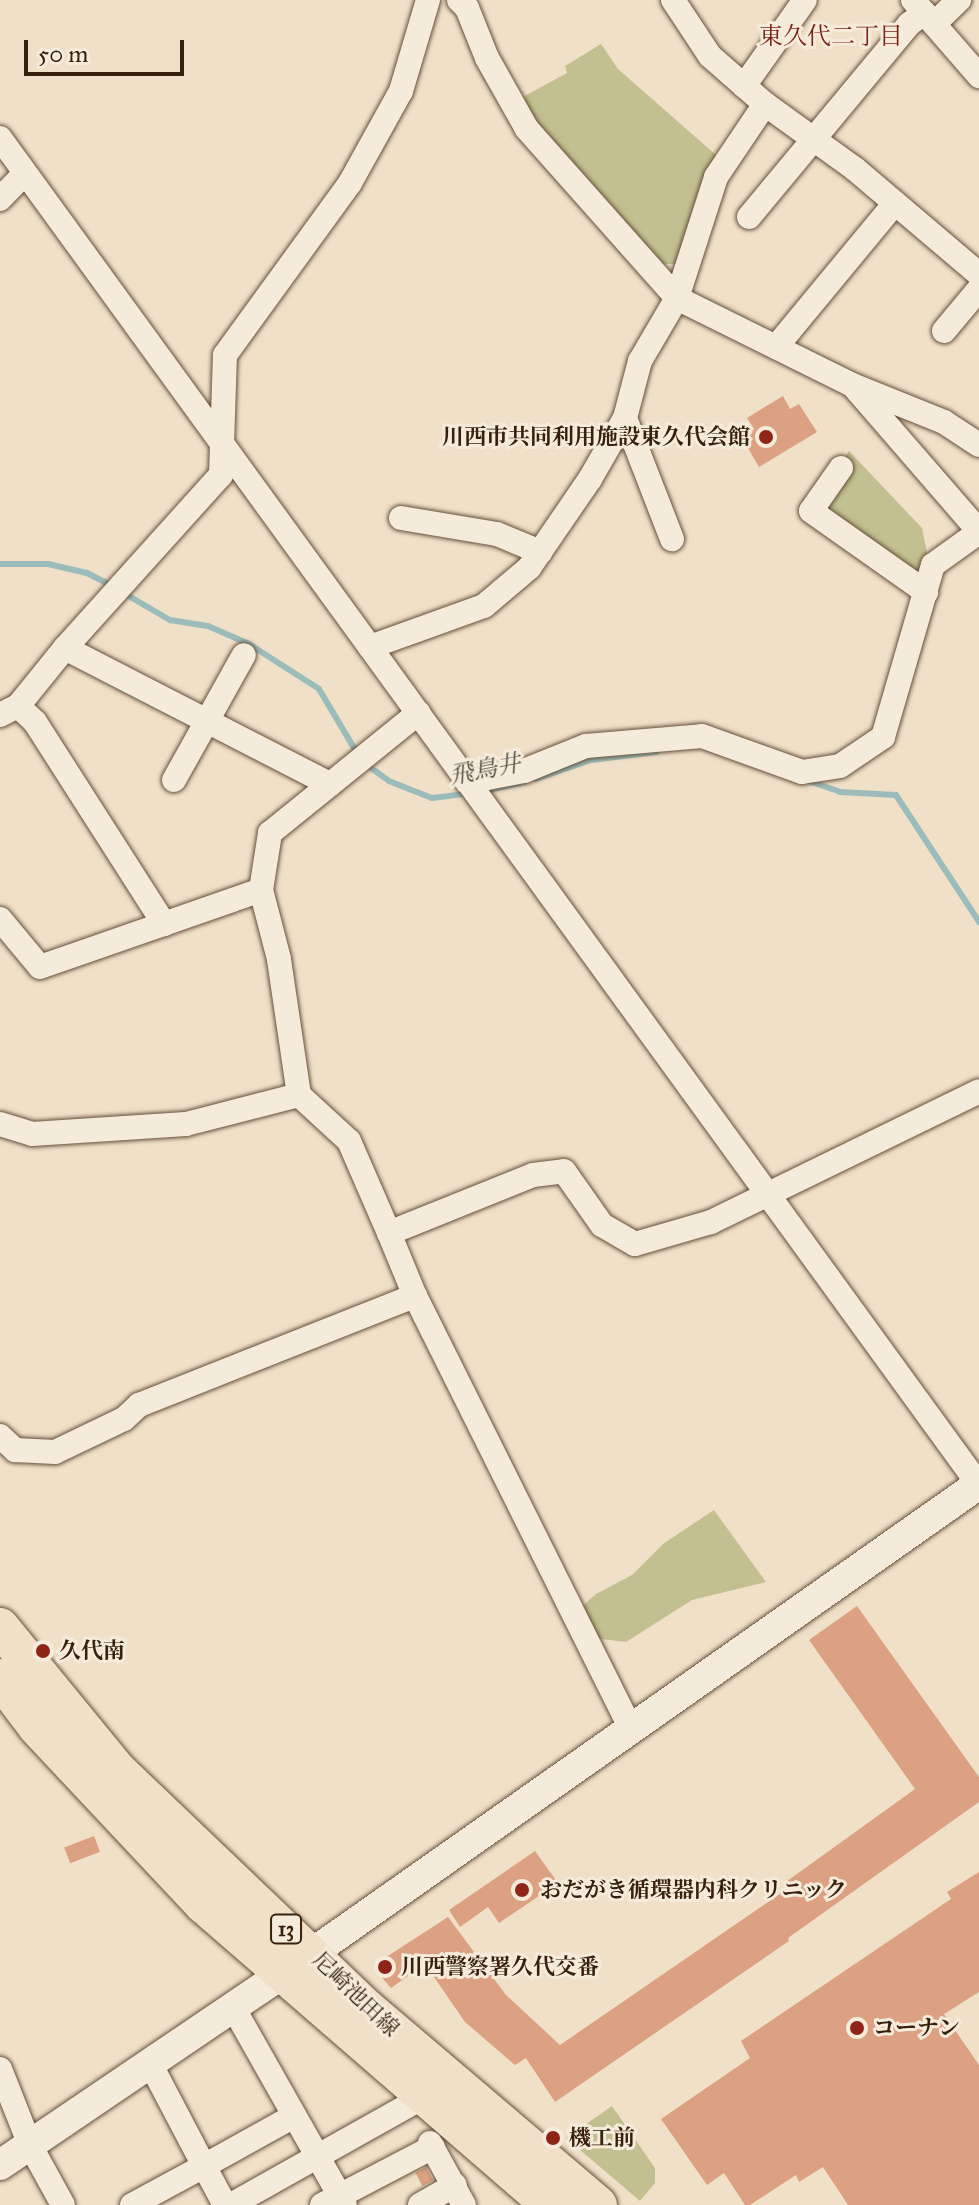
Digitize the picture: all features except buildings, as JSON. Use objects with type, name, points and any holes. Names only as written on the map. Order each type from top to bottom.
[{"type":"main road","name":"尼崎池田線","points":[[0,1627],[118,1771],[311,1952],[365,2007],[598,2205]]},
{"type":"main road","name":"尼崎池田線","points":[[0,1678],[37,1727],[195,1896],[422,2098],[550,2205]]},
{"type":"street","points":[[164,924],[35,722],[9,711],[221,475],[225,355],[350,183],[401,91],[428,0]]},
{"type":"street","points":[[459,0],[467,8],[487,58],[527,129],[677,298],[852,385],[944,422],[979,445]]},
{"type":"street","points":[[673,0],[710,56],[765,104],[895,203],[979,274]]},
{"type":"street","points":[[744,86],[805,0]]},
{"type":"street","points":[[749,217],[909,24],[924,12],[959,0]]},
{"type":"street","points":[[924,12],[979,76]]},
{"type":"street","points":[[370,647],[484,606],[529,568],[590,479],[625,418],[640,361],[677,298],[716,177],[765,104]]},
{"type":"street","points":[[0,138],[979,1484],[281,1975],[0,2165]]},
{"type":"street","points":[[0,199],[25,173]]},
{"type":"street","points":[[776,347],[895,203]]},
{"type":"street","points":[[944,331],[979,289]]},
{"type":"street","points":[[467,782],[524,771],[586,746],[702,736],[802,772],[840,766],[883,737],[933,565],[979,532],[852,385]]},
{"type":"street","points":[[625,418],[672,539]]},
{"type":"street","points":[[841,468],[811,511],[926,592]]},
{"type":"street","points":[[401,518],[497,534],[540,552]]},
{"type":"street","points":[[65,648],[330,784]]},
{"type":"street","points":[[174,780],[244,655]]},
{"type":"street","points":[[418,713],[270,833],[261,890],[279,959],[299,1095],[349,1141],[415,1296],[631,1729]]},
{"type":"street","points":[[0,919],[40,967],[261,890]]},
{"type":"street","points":[[389,1233],[533,1175],[564,1171],[602,1225],[635,1244],[711,1222],[979,1091]]},
{"type":"street","points":[[0,1124],[32,1134],[186,1124],[299,1095]]},
{"type":"street","points":[[0,1436],[15,1450],[55,1452],[124,1419],[139,1405],[415,1296]]},
{"type":"street","points":[[233,2007],[317,2155],[336,2202],[432,2145],[459,2195],[420,2205]]},
{"type":"street","points":[[150,2063],[228,2205],[422,2098]]},
{"type":"street","points":[[0,2069],[30,2145],[63,2205]]},
{"type":"street","points":[[132,2205],[294,2116]]},
{"type":"shaded area","points":[[601,44],[618,69],[716,155],[702,185],[678,264],[653,264],[538,129],[519,99],[567,73],[565,66]]},
{"type":"shaded area","points":[[849,451],[922,528],[929,562],[918,577],[812,500]]},
{"type":"shaded area","points":[[714,1510],[766,1582],[692,1600],[626,1642],[594,1638],[580,1608],[596,1594],[632,1575],[663,1544]]},
{"type":"shaded area","points":[[612,2106],[655,2168],[655,2183],[640,2201],[566,2138]]},
{"type":"waterway","name":"飛鳥井","points":[[0,564],[48,564],[87,573],[112,586]]},
{"type":"waterway","name":"飛鳥井","points":[[122,592],[170,620],[208,626],[249,644],[319,689],[357,753]]},
{"type":"waterway","name":"飛鳥井","points":[[536,779],[591,760],[657,752]]},
{"type":"waterway","name":"飛鳥井","points":[[363,762],[389,781],[432,798],[470,793]]},
{"type":"waterway","name":"飛鳥井","points":[[806,780],[840,792],[896,795],[979,922]]},
{"type":"waterway","name":"飛鳥井","points":[[481,792],[525,782]]},
{"type":"place","name":"川西市共同利用施設東久代会館","points":[[766,437]]},
{"type":"place","name":"久代南","points":[[43,1651]]},
{"type":"place","name":"おだがき循環器内科クリニック","points":[[522,1890]]},
{"type":"place","name":"川西警察署久代交番","points":[[385,1967]]},
{"type":"place","name":"コーナン","points":[[857,2028]]},
{"type":"place","name":"機工前","points":[[553,2138]]},
{"type":"district","name":"東久代二丁目","points":[[831,37]]}]
